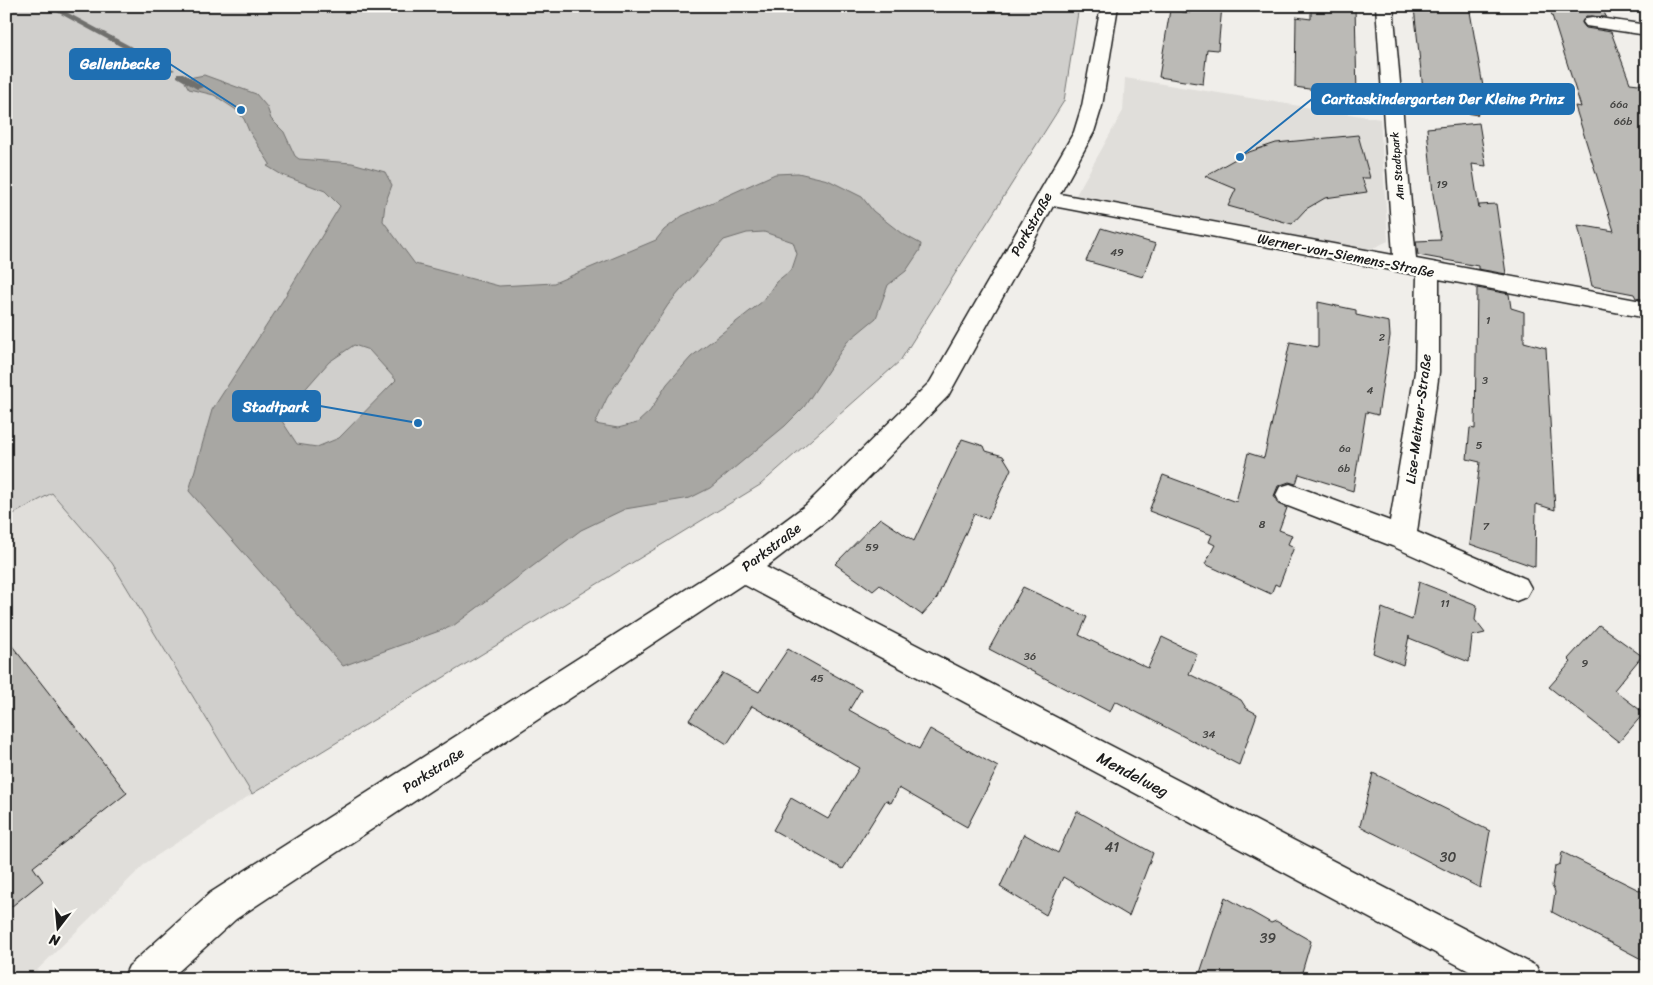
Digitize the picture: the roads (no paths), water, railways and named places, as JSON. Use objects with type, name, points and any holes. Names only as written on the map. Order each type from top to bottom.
[{"type":"street","name":"Parkstraße","points":[[142,979],[223,906],[742,569],[816,513],[939,389],[1084,132],[1092,106],[1110,6]]},
{"type":"street","name":"Am Stadtpark","points":[[1384,6],[1417,268]]},
{"type":"street","points":[[1592,22],[1647,30]]},
{"type":"street","name":"Werner-von-Siemens-Straße","points":[[1046,198],[1647,310]]},
{"type":"street","name":"Lise-Meitner-Straße","points":[[1402,538],[1427,372],[1417,268]]},
{"type":"street","points":[[1290,495],[1402,538],[1516,588]]},
{"type":"street","name":"Mendelweg","points":[[742,569],[1523,979]]},
{"type":"waterway","points":[[49,6],[171,70]]},
{"type":"waterway","points":[[180,75],[200,87]]},
{"type":"place","name":"Gellenbecke","points":[[241,110]]},
{"type":"place","name":"Caritaskindergarten Der Kleine Prinz","points":[[1240,157]]},
{"type":"place","name":"Stadtpark","points":[[418,423]]}]
